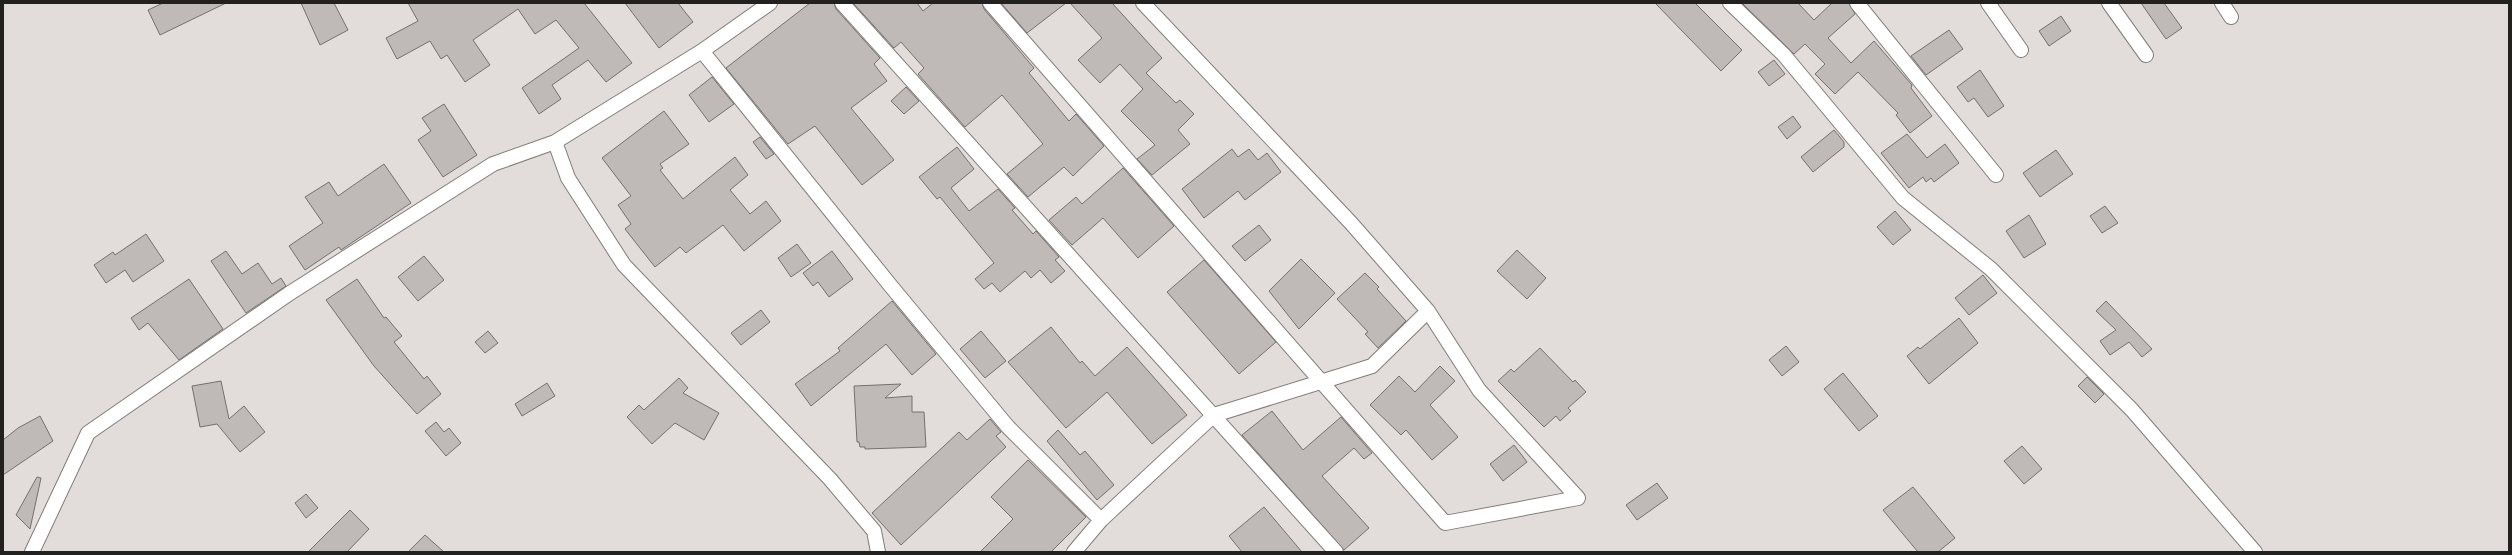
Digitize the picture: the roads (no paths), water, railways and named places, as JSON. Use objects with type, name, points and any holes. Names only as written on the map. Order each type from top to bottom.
[{"type":"street","points":[[32,552],[88,433],[290,293],[493,164],[555,142],[702,51],[770,3]]},
{"type":"street","points":[[842,3],[1336,552]]},
{"type":"street","points":[[990,3],[1320,382],[1445,523],[1578,498],[1480,390],[1428,311],[1351,222],[1143,3]]},
{"type":"street","points":[[1730,3],[1784,55],[1903,198],[1991,269],[2132,410],[2255,552]]},
{"type":"street","points":[[1857,3],[1996,175]]},
{"type":"street","points":[[1988,3],[2022,50]]},
{"type":"street","points":[[2109,3],[2146,55]]},
{"type":"street","points":[[2222,3],[2231,16]]},
{"type":"street","points":[[702,51],[890,285],[1008,427],[1101,520]]},
{"type":"street","points":[[555,142],[568,178],[624,265],[830,479],[874,531],[878,552]]},
{"type":"street","points":[[1074,552],[1101,520],[1214,415],[1372,366],[1428,311]]}]
